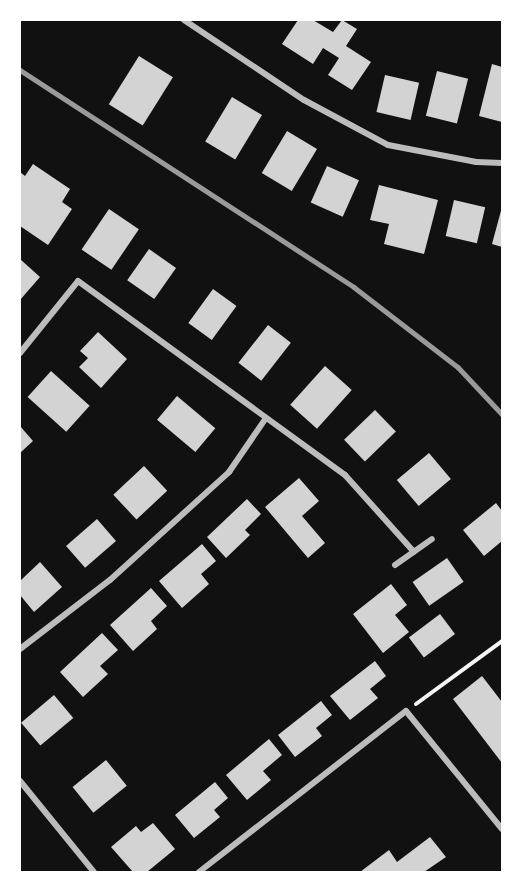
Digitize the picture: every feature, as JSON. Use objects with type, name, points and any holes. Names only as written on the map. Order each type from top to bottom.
[{"type":"street","points":[[184,20],[304,100],[388,145],[476,162],[502,163]]},
{"type":"street","points":[[20,353],[78,282],[345,475],[414,552]]},
{"type":"street","points":[[20,649],[110,580],[230,472],[266,418]]},
{"type":"street","points":[[395,565],[432,539]]},
{"type":"street","points":[[199,873],[406,711],[502,830]]},
{"type":"street","points":[[20,781],[94,873]]},
{"type":"path","points":[[406,711],[502,641]]},
{"type":"building","points":[[298,20],[313,20],[333,32],[342,20],[357,29],[346,46],[371,62],[352,90],[328,75],[339,58],[323,48],[313,64],[282,44]]},
{"type":"building","points":[[139,56],[173,77],[143,126],[109,104]]},
{"type":"building","points":[[492,64],[502,67],[502,122],[479,116]]},
{"type":"building","points":[[437,71],[468,79],[457,123],[426,116]]},
{"type":"building","points":[[385,75],[419,83],[411,120],[376,112]]},
{"type":"building","points":[[232,97],[262,115],[235,160],[205,142]]},
{"type":"building","points":[[287,131],[317,149],[292,191],[262,173]]},
{"type":"building","points":[[33,164],[70,189],[62,202],[72,209],[48,245],[20,226],[20,172],[25,176]]},
{"type":"building","points":[[327,166],[359,180],[343,217],[311,203]]},
{"type":"building","points":[[379,185],[438,200],[424,254],[384,244],[389,224],[370,220]]},
{"type":"building","points":[[454,200],[485,207],[477,243],[446,236]]},
{"type":"building","points":[[502,207],[502,247],[492,244]]},
{"type":"building","points":[[109,209],[139,229],[111,270],[82,250]]},
{"type":"building","points":[[149,249],[176,268],[154,299],[127,280]]},
{"type":"building","points":[[20,259],[40,277],[20,300]]},
{"type":"building","points":[[213,289],[236,306],[212,340],[188,323]]},
{"type":"building","points":[[268,325],[291,343],[261,381],[238,363]]},
{"type":"building","points":[[98,332],[127,359],[101,388],[79,367],[88,358],[80,351]]},
{"type":"building","points":[[325,366],[352,390],[317,429],[290,405]]},
{"type":"building","points":[[51,371],[90,406],[66,432],[28,397]]},
{"type":"building","points":[[177,396],[215,428],[195,452],[157,420]]},
{"type":"building","points":[[375,410],[396,432],[365,461],[344,440]]},
{"type":"building","points":[[20,426],[33,441],[20,453]]},
{"type":"building","points":[[429,453],[451,479],[419,506],[397,480]]},
{"type":"building","points":[[144,466],[167,491],[136,520],[113,495]]},
{"type":"building","points":[[299,478],[319,501],[302,516],[325,543],[308,558],[265,507]]},
{"type":"building","points":[[247,499],[261,514],[245,530],[250,535],[226,558],[207,537]]},
{"type":"building","points":[[496,503],[502,511],[502,541],[484,556],[463,530]]},
{"type":"building","points":[[97,519],[116,541],[85,568],[66,546]]},
{"type":"building","points":[[202,544],[216,561],[201,574],[209,584],[182,608],[159,581]]},
{"type":"building","points":[[447,558],[464,582],[429,606],[413,582]]},
{"type":"building","points":[[40,562],[62,587],[34,612],[20,595],[20,581]]},
{"type":"building","points":[[391,584],[407,605],[395,615],[409,632],[383,653],[353,614]]},
{"type":"building","points":[[151,588],[167,606],[151,621],[157,629],[133,651],[110,625]]},
{"type":"building","points":[[440,614],[455,634],[424,657],[409,637]]},
{"type":"building","points":[[102,633],[118,650],[100,666],[108,674],[83,697],[60,672]]},
{"type":"building","points":[[375,661],[386,676],[370,689],[378,698],[350,720],[330,696]]},
{"type":"building","points":[[482,676],[502,702],[502,763],[453,699]]},
{"type":"building","points":[[54,695],[73,718],[40,746],[21,723]]},
{"type":"building","points":[[321,701],[332,715],[316,728],[322,736],[295,757],[278,735]]},
{"type":"building","points":[[269,739],[282,755],[263,771],[271,780],[247,800],[226,775]]},
{"type":"building","points":[[106,760],[127,786],[93,813],[73,787]]},
{"type":"building","points":[[215,782],[228,798],[214,810],[220,817],[194,838],[175,815]]},
{"type":"building","points":[[153,823],[175,849],[147,872],[133,872],[111,847],[136,826],[141,832]]},
{"type":"building","points":[[430,837],[446,857],[424,872],[360,872],[389,850],[397,862]]},
{"type":"railway","points":[[20,70],[354,287],[458,367],[502,414]]}]
